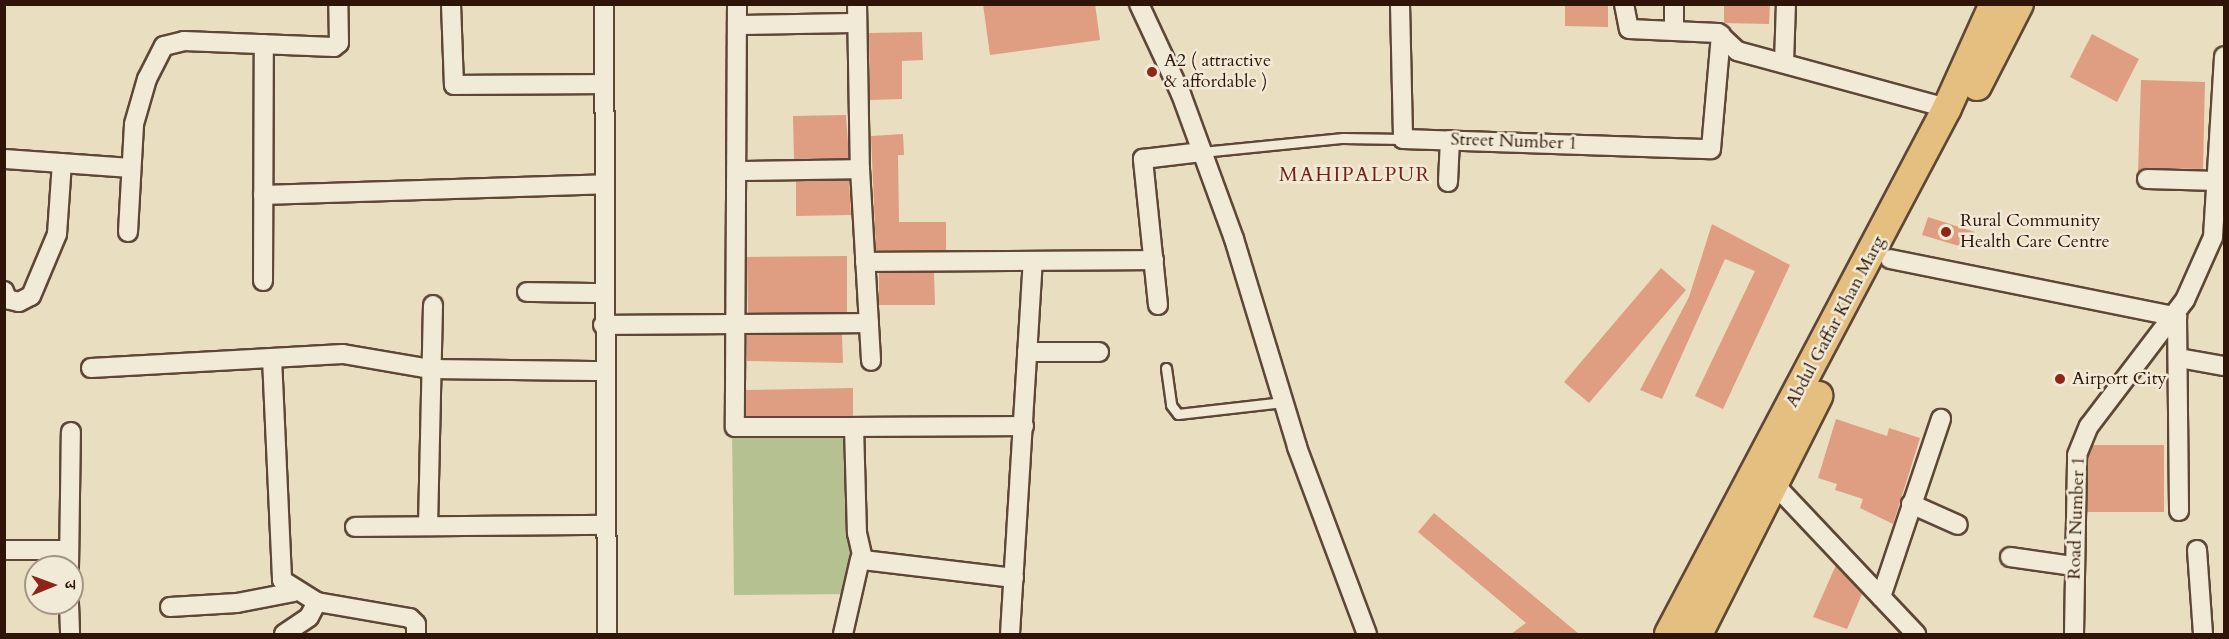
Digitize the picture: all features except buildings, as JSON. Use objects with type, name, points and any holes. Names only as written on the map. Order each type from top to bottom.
[{"type":"main road","name":"Abdul Gaffar Khan Marg","points":[[1669,634],[1947,108],[1994,4]]},
{"type":"main road","name":"Abdul Gaffar Khan Marg","points":[[1698,634],[1776,486],[1813,405],[2019,4]]},
{"type":"street","points":[[128,232],[129,168],[140,99],[164,46],[184,40],[337,46],[338,4]]},
{"type":"street","points":[[451,4],[454,85],[604,84]]},
{"type":"street","points":[[604,4],[603,371],[607,634]]},
{"type":"street","points":[[736,4],[735,427],[1024,426]]},
{"type":"street","points":[[1139,4],[1202,152],[1234,239],[1283,402],[1367,634]]},
{"type":"street","points":[[1400,4],[1403,139]]},
{"type":"street","points":[[1624,4],[1629,28],[1674,29],[1721,34],[1731,49],[1947,108]]},
{"type":"street","points":[[1674,4],[1674,29]]},
{"type":"street","points":[[1784,63],[1786,4]]},
{"type":"street","points":[[737,25],[857,14],[860,169],[871,361]]},
{"type":"street","name":"Street Number 1","points":[[1403,139],[1710,149],[1721,34]]},
{"type":"street","points":[[263,281],[264,44]]},
{"type":"street","name":"Road Number 1","points":[[2074,634],[2074,486],[2083,439],[2171,318],[2219,238],[2217,181],[2224,56]]},
{"type":"street","points":[[1448,182],[1450,140]]},
{"type":"street","points":[[1158,305],[1144,157],[1202,152]]},
{"type":"street","points":[[4,159],[129,168]]},
{"type":"street","points":[[4,291],[7,299],[19,302],[31,296],[57,234],[62,163]]},
{"type":"street","points":[[737,171],[860,169]]},
{"type":"street","points":[[2147,179],[2217,181]]},
{"type":"street","points":[[263,195],[605,184]]},
{"type":"street","points":[[1890,259],[2171,318],[2179,358],[2179,510]]},
{"type":"street","points":[[865,262],[1033,263],[1154,260]]},
{"type":"street","points":[[1010,634],[1033,263]]},
{"type":"street","points":[[527,292],[603,293]]},
{"type":"street","points":[[428,526],[429,369],[432,305]]},
{"type":"street","points":[[603,325],[869,323]]},
{"type":"street","points":[[1027,352],[1099,352]]},
{"type":"street","points":[[91,368],[343,354],[429,369],[603,371]]},
{"type":"street","points":[[272,358],[279,572],[294,591],[317,602],[410,618],[416,624],[416,634]]},
{"type":"street","points":[[2179,358],[2224,366]]},
{"type":"street","points":[[1881,597],[1941,419]]},
{"type":"street","points":[[843,634],[860,559],[854,427]]},
{"type":"street","points":[[69,555],[71,432]]},
{"type":"street","points":[[1776,486],[1916,634]]},
{"type":"street","points":[[1911,504],[1958,525]]},
{"type":"street","points":[[355,527],[604,525]]},
{"type":"street","points":[[4,550],[40,555]]},
{"type":"street","points":[[2197,550],[2203,634]]},
{"type":"street","points":[[2010,557],[2073,566]]},
{"type":"street","points":[[860,559],[1014,578]]},
{"type":"street","points":[[170,607],[248,602],[294,591]]},
{"type":"street","points":[[284,634],[309,617],[317,602]]},
{"type":"street","points":[[69,615],[70,634]]},
{"type":"lane","name":"Street Number 1","points":[[1202,152],[1343,138],[1403,139]]},
{"type":"lane","points":[[1166,368],[1173,412],[1213,413],[1283,402]]},
{"type":"green space","points":[[854,427],[854,594],[734,595],[732,429]]},
{"type":"place","name":"A2 ( attractive & affordable )","points":[[1152,72]]},
{"type":"place","name":"Rural Community Health Care Centre","points":[[1946,232]]},
{"type":"place","name":"Airport City","points":[[2060,379]]},
{"type":"district","name":"MAHIPALPUR","points":[[1355,174]]}]
